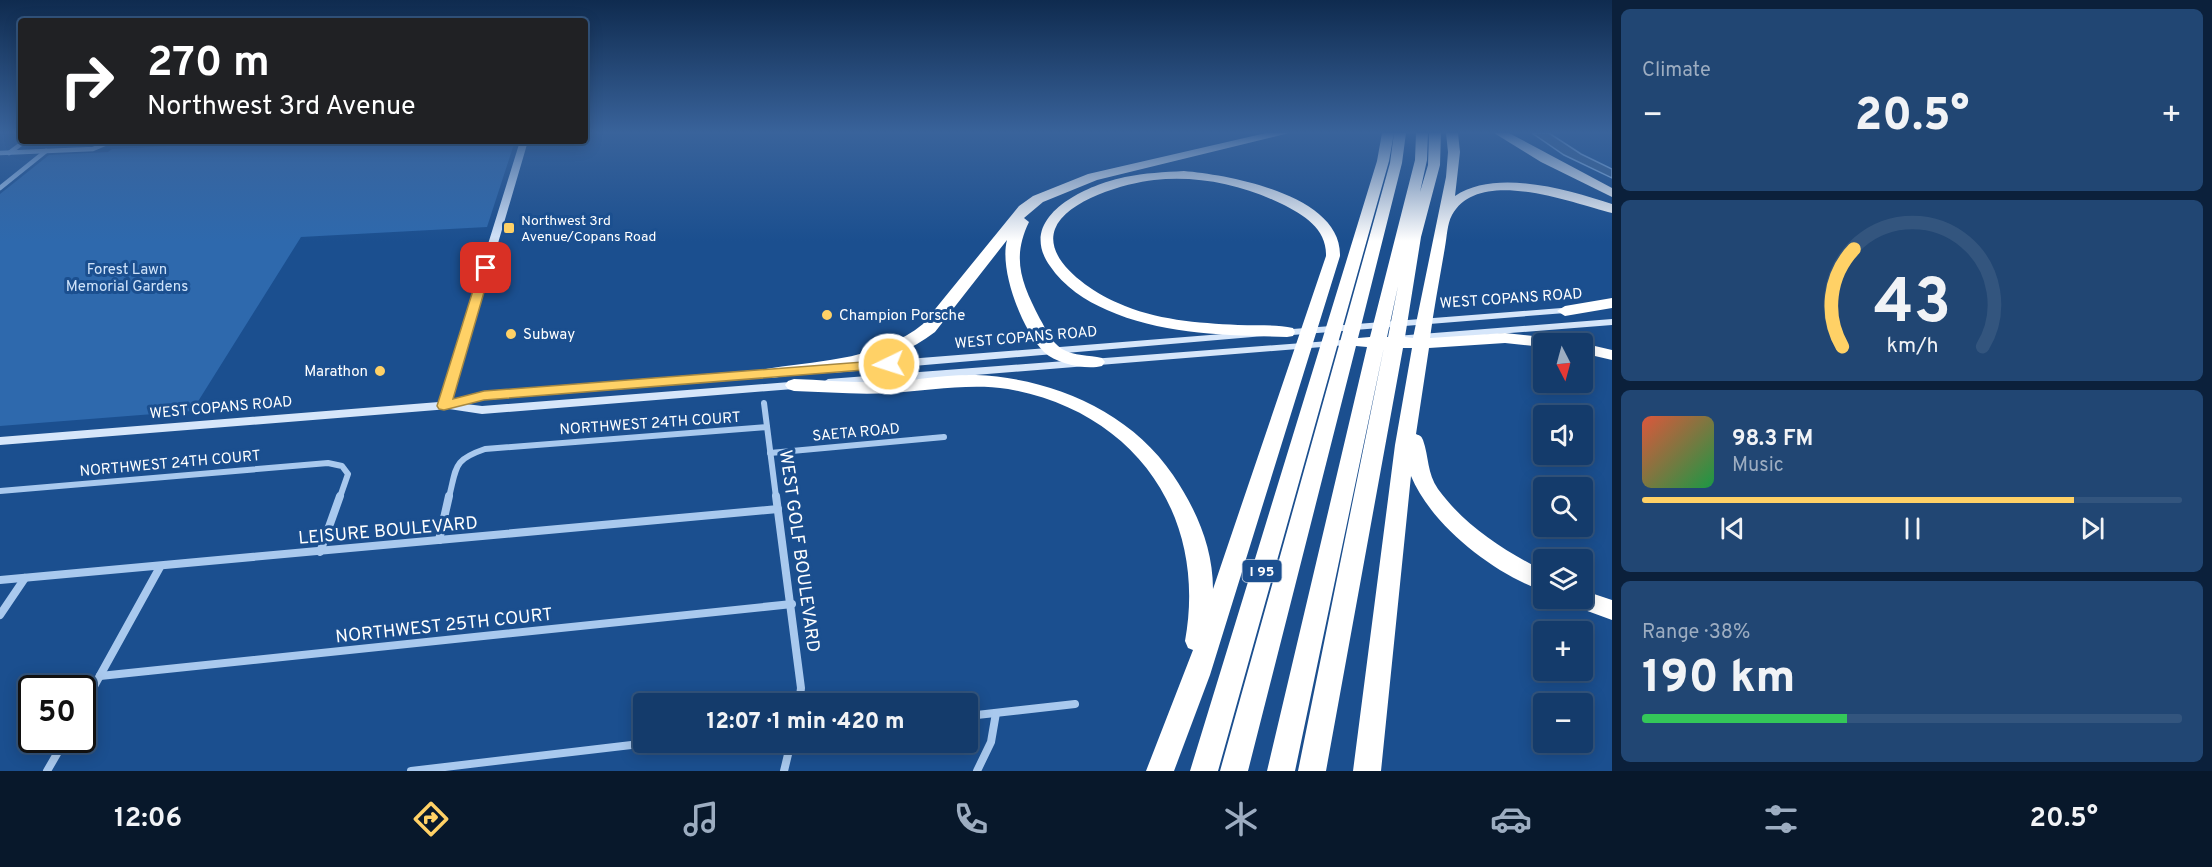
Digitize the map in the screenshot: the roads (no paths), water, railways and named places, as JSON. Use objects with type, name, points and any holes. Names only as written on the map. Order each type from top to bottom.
[{"type":"highway","points":[[772,373],[879,355],[912,343],[929,328],[1024,209],[1038,199],[1062,189],[1127,169]]},
{"type":"highway","name":"I 95","points":[[1204,771],[1330,371],[1381,169]]},
{"type":"highway","points":[[1349,303],[1394,169]]},
{"type":"highway","points":[[1281,771],[1381,367],[1396,300],[1419,169]]},
{"type":"highway","points":[[1396,300],[1433,169]]},
{"type":"highway","points":[[1367,771],[1417,365],[1453,169]]},
{"type":"highway","points":[[1565,169],[1612,193]]},
{"type":"highway","points":[[1160,771],[1197,675],[1334,247],[1320,223],[1304,210],[1275,195],[1249,186],[1193,176],[1134,180],[1100,190],[1078,201],[1060,214],[1049,229],[1047,245],[1058,267],[1082,289],[1111,304],[1143,316],[1182,325],[1287,332]]},
{"type":"highway","points":[[1445,216],[1463,196],[1474,191],[1498,188],[1552,192],[1612,209]]},
{"type":"highway","points":[[1062,189],[1025,216],[1014,237],[1010,262],[1018,291],[1046,343],[1053,351],[1070,358],[1096,362]]},
{"type":"highway","points":[[1565,311],[1612,305]]},
{"type":"highway","points":[[1361,342],[1450,343],[1505,338],[1533,341]]},
{"type":"highway","points":[[1593,351],[1612,355]]},
{"type":"highway","points":[[1312,771],[1381,367]]},
{"type":"highway","points":[[1234,771],[1330,371]]},
{"type":"highway","points":[[794,385],[882,388],[979,381],[1015,386],[1051,395],[1086,410],[1113,426],[1136,444],[1160,471],[1180,503],[1194,536],[1201,570],[1202,620],[1173,733]]},
{"type":"highway","points":[[1410,418],[1415,464],[1425,486],[1437,503],[1474,539],[1533,576]]},
{"type":"highway","points":[[1593,603],[1612,610]]},
{"type":"main road","points":[[444,406],[516,169]]},
{"type":"main road","name":"WEST COPANS ROAD","points":[[0,441],[444,406],[484,396],[1565,311]]},
{"type":"main road","name":"WEST COPANS ROAD","points":[[444,406],[482,410],[1612,322]]},
{"type":"street","points":[[0,188],[24,169]]},
{"type":"street","name":"WEST GOLF BOULEVARD","points":[[764,404],[792,604],[800,693]]},
{"type":"street","name":"NORTHWEST 24TH COURT","points":[[440,540],[456,468],[464,456],[485,449],[767,427]]},
{"type":"street","name":"SAETA ROAD","points":[[770,453],[944,437]]},
{"type":"street","name":"NORTHWEST 24TH COURT","points":[[0,491],[328,463],[342,466],[348,474],[320,552]]},
{"type":"street","name":"LEISURE BOULEVARD","points":[[0,580],[778,509]]},
{"type":"street","points":[[96,683],[160,567]]},
{"type":"street","points":[[0,615],[25,578]]},
{"type":"street","name":"NORTHWEST 25TH COURT","points":[[100,676],[792,604]]},
{"type":"street","points":[[978,715],[1075,704]]},
{"type":"street","points":[[977,771],[991,742],[996,713]]},
{"type":"street","points":[[411,771],[633,745]]},
{"type":"street","points":[[47,771],[57,753]]},
{"type":"street","points":[[784,771],[788,753]]},
{"type":"place","name":"Northwest 3rd Avenue/Copans Road","points":[[509,228]]},
{"type":"place","name":"Champion Porsche","points":[[827,315]]},
{"type":"place","name":"Subway","points":[[511,334]]},
{"type":"place","name":"Marathon","points":[[380,371]]},
{"type":"park label","name":"Forest Lawn Memorial Gardens","points":[[127,278]]}]
